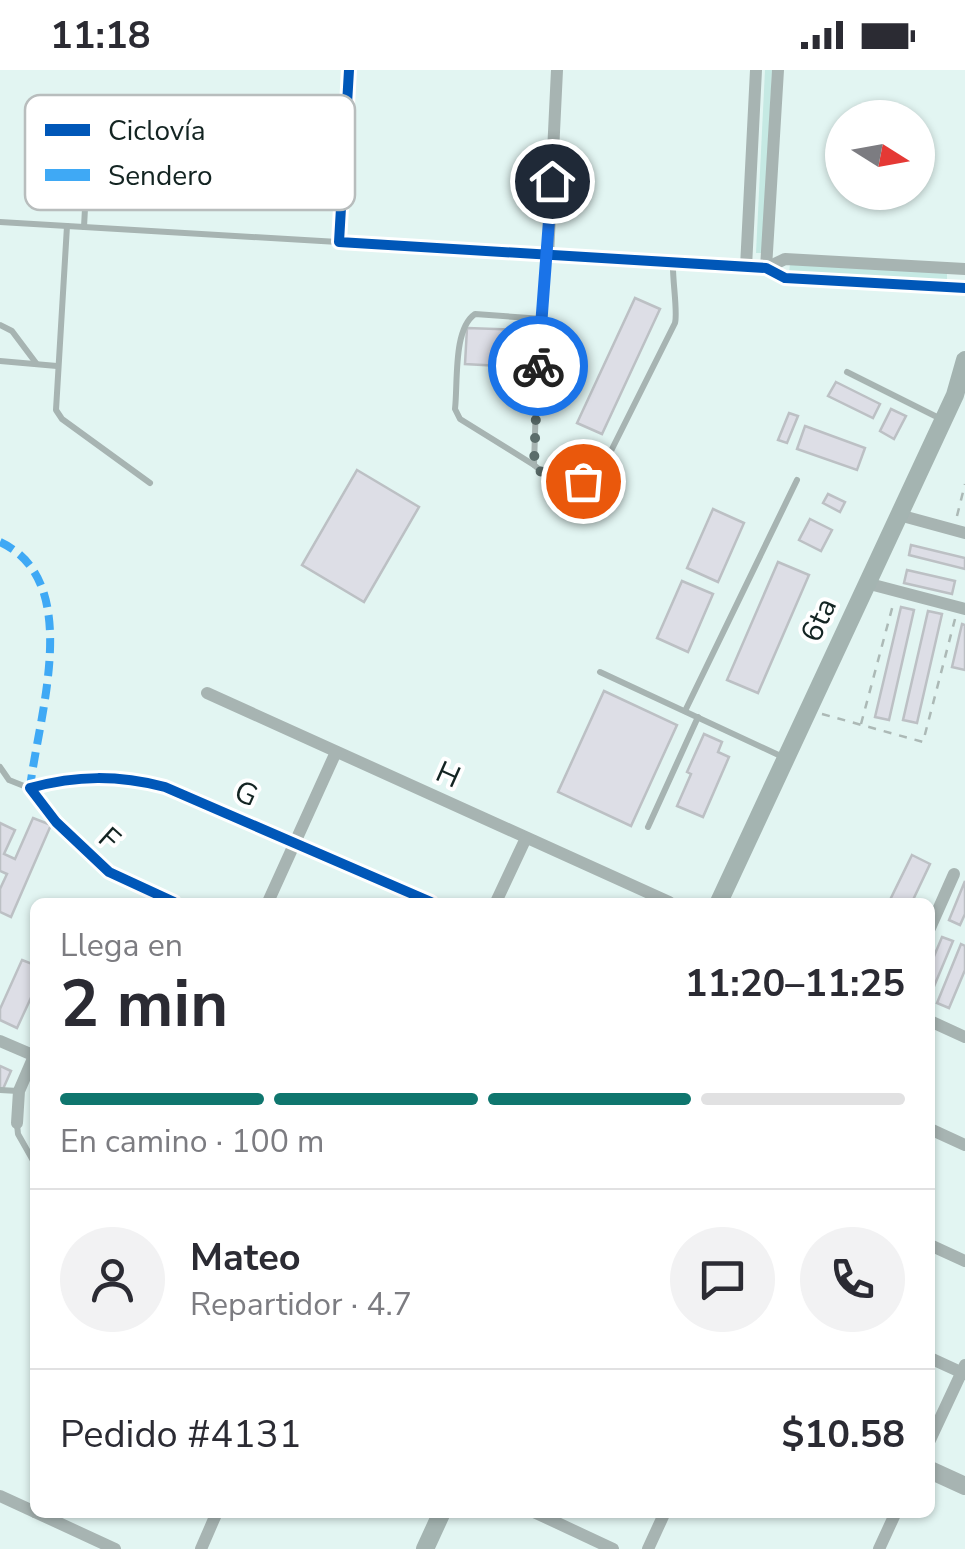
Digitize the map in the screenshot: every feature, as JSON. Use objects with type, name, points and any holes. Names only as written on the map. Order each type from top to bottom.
[{"type":"main road","name":"6ta","points":[[722,898],[898,515],[952,415],[965,360]]},
{"type":"main road","points":[[425,1549],[439,1518]]},
{"type":"street","points":[[348,95],[349,70]]},
{"type":"street","points":[[548,256],[557,70]]},
{"type":"street","points":[[746,267],[756,70]]},
{"type":"street","points":[[766,268],[778,70]]},
{"type":"street","points":[[341,210],[339,242],[766,268],[785,278],[965,288]]},
{"type":"street","points":[[766,268],[785,259],[965,269]]},
{"type":"street","points":[[898,515],[959,531]]},
{"type":"street","points":[[866,583],[961,608]]},
{"type":"street","name":"H","points":[[207,693],[659,898]]},
{"type":"street","points":[[270,898],[336,752]]},
{"type":"street","name":"G","points":[[30,788],[84,776],[140,781],[199,800],[422,898]]},
{"type":"street","name":"F","points":[[30,788],[56,822],[109,872],[165,898]]},
{"type":"street","points":[[498,898],[526,838]]},
{"type":"street","points":[[935,917],[954,874]]},
{"type":"street","points":[[935,1023],[965,1037]]},
{"type":"street","points":[[0,1041],[30,1053]]},
{"type":"street","points":[[17,1123],[19,1090],[30,1066]]},
{"type":"street","points":[[935,1131],[965,1145]]},
{"type":"street","points":[[935,1247],[965,1261]]},
{"type":"street","points":[[935,1360],[964,1370],[935,1430]]},
{"type":"street","points":[[935,1472],[965,1486]]},
{"type":"street","points":[[0,1496],[30,1510]]},
{"type":"street","points":[[48,1518],[115,1549]]},
{"type":"street","points":[[200,1549],[214,1518]]},
{"type":"street","points":[[547,1518],[614,1549]]},
{"type":"street","points":[[648,1549],[662,1518]]},
{"type":"street","points":[[879,1549],[893,1518]]},
{"type":"lane","points":[[84,227],[85,210]]},
{"type":"lane","points":[[0,222],[339,242]]},
{"type":"lane","points":[[67,226],[58,366],[59,415],[150,483]]},
{"type":"lane","points":[[534,464],[548,256]]},
{"type":"lane","points":[[543,319],[476,314],[468,320],[461,332],[454,409],[460,418],[534,464],[546,476],[576,482],[597,472],[610,456],[678,315],[672,293],[673,262]]},
{"type":"lane","points":[[0,326],[12,331],[37,364]]},
{"type":"lane","points":[[0,361],[58,366]]},
{"type":"lane","points":[[846,372],[952,415]]},
{"type":"lane","points":[[685,711],[796,480]]},
{"type":"lane","points":[[600,672],[786,758]]},
{"type":"lane","points":[[648,827],[698,718]]},
{"type":"lane","points":[[0,766],[9,780],[30,788]]},
{"type":"lane","points":[[0,1090],[19,1090]]},
{"type":"lane","points":[[17,1123],[18,1134],[30,1155]]},
{"type":"path","points":[[959,531],[965,484]]},
{"type":"path","points":[[861,725],[896,591]]},
{"type":"path","points":[[808,710],[923,742],[961,608]]},
{"type":"green space","points":[[765,70],[772,70],[763,253],[756,253]]},
{"type":"green space","points":[[790,263],[947,272],[947,284],[789,274]]},
{"type":"building","points":[[635,298],[660,309],[602,434],[577,423]]},
{"type":"building","points":[[467,328],[522,330],[521,367],[465,364]]},
{"type":"building","points":[[836,382],[880,404],[873,418],[828,396]]},
{"type":"building","points":[[891,409],[906,416],[894,439],[880,431]]},
{"type":"building","points":[[789,413],[798,416],[787,443],[778,440]]},
{"type":"building","points":[[805,426],[865,448],[857,470],[797,449]]},
{"type":"building","points":[[357,470],[419,507],[364,602],[302,565]]},
{"type":"building","points":[[828,494],[845,502],[840,512],[823,503]]},
{"type":"building","points":[[713,509],[744,523],[718,582],[687,568]]},
{"type":"building","points":[[810,519],[832,530],[821,551],[799,540]]},
{"type":"building","points":[[911,545],[965,558],[965,569],[909,555]]},
{"type":"building","points":[[778,562],[809,575],[758,693],[727,680]]},
{"type":"building","points":[[907,570],[955,581],[952,594],[904,583]]},
{"type":"building","points":[[682,581],[713,594],[688,652],[657,638]]},
{"type":"building","points":[[901,607],[914,610],[889,720],[875,717]]},
{"type":"building","points":[[928,611],[942,614],[917,723],[903,720]]},
{"type":"building","points":[[962,624],[965,625],[965,670],[952,667]]},
{"type":"building","points":[[604,691],[677,725],[631,826],[558,792]]},
{"type":"building","points":[[704,734],[722,742],[718,752],[729,757],[703,817],[677,806]]},
{"type":"building","points":[[33,818],[51,825],[11,917],[0,912],[0,889],[7,874],[0,871],[0,823],[15,830],[4,854],[15,859]]},
{"type":"building","points":[[912,855],[930,864],[914,898],[891,898]]},
{"type":"building","points":[[965,881],[965,914],[960,925],[949,920]]},
{"type":"building","points":[[942,937],[953,941],[935,984],[935,954]]},
{"type":"building","points":[[961,944],[965,946],[965,970],[949,1008],[937,1003]]},
{"type":"building","points":[[22,960],[30,963],[30,1000],[17,1028],[0,1020],[0,1009]]},
{"type":"building","points":[[0,1066],[11,1071],[3,1089],[0,1088]]},
{"type":"marked path","points":[[0,542],[26,561],[42,587],[49,618],[46,689],[30,788]]},
{"type":"cycle path","points":[[348,95],[349,70]]},
{"type":"cycle path","points":[[341,210],[339,242],[766,268],[785,278],[965,288]]},
{"type":"cycle path","points":[[165,898],[109,872],[56,822],[30,788],[98,778],[165,787],[422,898]]},
{"type":"way so far","points":[[538,366],[534,464],[546,476],[583,481]]},
{"type":"route","points":[[538,366],[552,181]]}]
